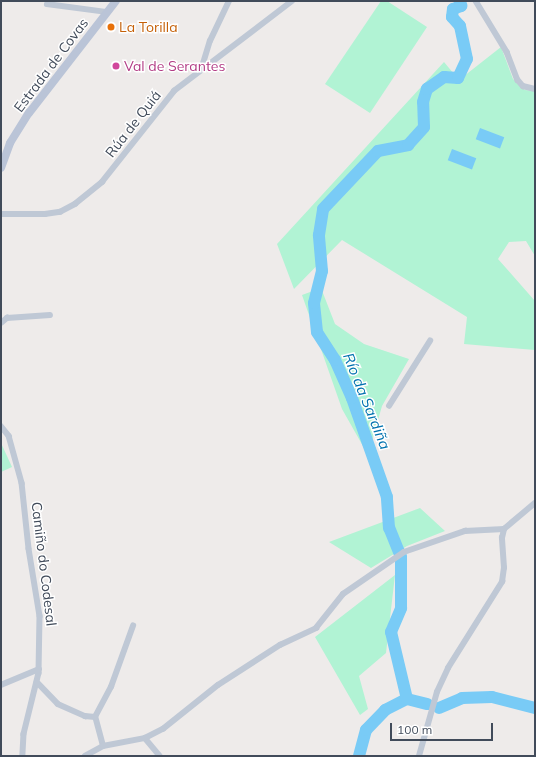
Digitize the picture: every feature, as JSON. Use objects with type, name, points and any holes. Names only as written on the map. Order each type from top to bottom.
[{"type":"main road","name":"Estrada de Covas","points":[[1,168],[10,143],[29,113],[116,1]]},
{"type":"street","points":[[201,70],[210,41],[228,7],[229,1]]},
{"type":"street","name":"Rúa de Quiá","points":[[1,214],[46,214],[60,212],[76,204],[102,182],[174,91],[292,1]]},
{"type":"street","points":[[476,1],[507,52],[518,80],[524,86],[535,89]]},
{"type":"street","points":[[47,4],[107,12]]},
{"type":"street","points":[[1,323],[7,318],[50,315]]},
{"type":"street","points":[[389,406],[430,341]]},
{"type":"street","name":"Camiño do Codesal","points":[[1,426],[9,436],[22,483],[29,549],[40,616],[40,670],[24,734],[23,756]]},
{"type":"street","points":[[85,756],[103,746],[145,738],[163,729],[204,694],[255,661],[316,628],[343,594],[404,552],[464,531],[504,529],[535,503]]},
{"type":"street","points":[[418,756],[437,692],[445,674],[502,582],[504,568],[502,538],[504,529]]},
{"type":"street","points":[[103,746],[95,717],[111,687],[132,626]]},
{"type":"street","points":[[1,685],[40,670]]},
{"type":"street","points":[[37,682],[58,704],[85,716],[95,717]]},
{"type":"street","points":[[145,738],[160,756]]},
{"type":"green space","points":[[381,1],[387,1],[427,27],[370,113],[325,84]]},
{"type":"green space","points":[[501,47],[513,79],[525,90],[535,91],[535,256],[526,241],[509,242],[498,259],[535,301],[535,350],[464,344],[467,317],[342,240],[294,289],[277,244],[444,62],[459,80]]},
{"type":"green space","points":[[321,288],[335,324],[364,344],[409,359],[382,406],[368,455],[342,409],[302,295]]},
{"type":"green space","points":[[1,443],[12,467],[1,472]]},
{"type":"green space","points":[[420,508],[445,531],[407,546],[371,568],[329,542]]},
{"type":"green space","points":[[395,575],[386,653],[359,676],[368,709],[360,715],[315,637]]},
{"type":"water","points":[[480,128],[504,137],[500,149],[476,139]]},
{"type":"water","points":[[452,149],[476,158],[472,170],[448,160]]},
{"type":"waterway","name":"Río da Sardiña","points":[[359,756],[366,730],[385,710],[407,699],[391,632],[401,608],[401,557],[389,528],[387,497],[352,398],[335,360],[317,332],[314,303],[322,271],[319,235],[323,209],[378,151],[408,145],[424,127],[423,102],[427,89],[444,77],[458,78],[467,59],[460,26],[452,17],[453,9],[461,6],[460,1]]},
{"type":"waterway","points":[[439,708],[462,698],[492,697],[535,708]]},
{"type":"waterway","points":[[407,699],[427,704]]},
{"type":"place","name":"La Torilla","points":[[111,27]]},
{"type":"place","name":"Val de Serantes","points":[[116,66]]}]
